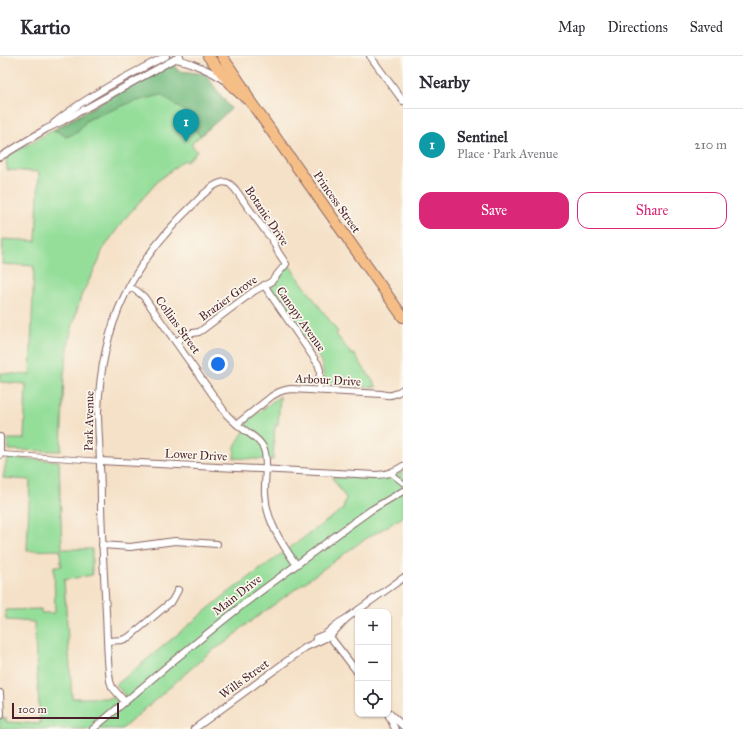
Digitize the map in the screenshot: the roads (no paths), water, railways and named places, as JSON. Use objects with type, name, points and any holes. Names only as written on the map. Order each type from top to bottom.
[{"type":"main road","name":"Princess Street","points":[[208,56],[234,89],[250,101]]},
{"type":"main road","name":"Princess Street","points":[[222,56],[243,87],[250,101],[403,317]]},
{"type":"street","points":[[0,157],[46,129],[98,93],[166,56]]},
{"type":"street","points":[[370,56],[403,102]]},
{"type":"street","points":[[46,129],[178,57],[219,77],[234,89]]},
{"type":"street","name":"Botanic Drive","points":[[226,182],[235,189],[272,239],[286,264]]},
{"type":"street","name":"Park Avenue","points":[[125,702],[111,685],[110,676],[102,545],[98,427],[98,411],[104,359],[112,326],[121,301],[138,270],[153,249],[195,202],[219,183],[226,182]]},
{"type":"street","name":"Brazier Grove","points":[[176,342],[187,334],[199,332],[254,291],[268,284],[286,264]]},
{"type":"street","name":"Canopy Avenue","points":[[264,285],[318,364],[320,370],[319,390]]},
{"type":"street","name":"Collins Street","points":[[129,287],[144,297],[224,411],[237,424],[257,438],[263,447],[266,454],[265,494],[270,518],[278,536],[296,564]]},
{"type":"street","name":"Arbour Drive","points":[[237,424],[279,392],[291,389],[394,395],[403,389]]},
{"type":"street","points":[[0,437],[0,454]]},
{"type":"street","name":"Lower Drive","points":[[0,454],[376,476],[382,476],[403,466]]},
{"type":"street","points":[[390,473],[403,483]]},
{"type":"street","name":"Main Drive","points":[[93,729],[226,618],[296,564],[360,518],[403,491]]},
{"type":"street","points":[[102,545],[135,547],[174,541],[217,544]]},
{"type":"street","name":"Wills Street","points":[[194,729],[317,638],[329,634],[334,626],[339,622],[347,618],[403,578]]},
{"type":"street","points":[[108,641],[122,640],[129,637],[172,601],[178,590]]},
{"type":"street","points":[[329,634],[355,668]]},
{"type":"street","points":[[0,693],[1,715]]},
{"type":"street","points":[[391,716],[403,726]]},
{"type":"street","points":[[390,717],[396,729],[403,726]]},
{"type":"place","name":"Sentinel","points":[[186,142]]}]
